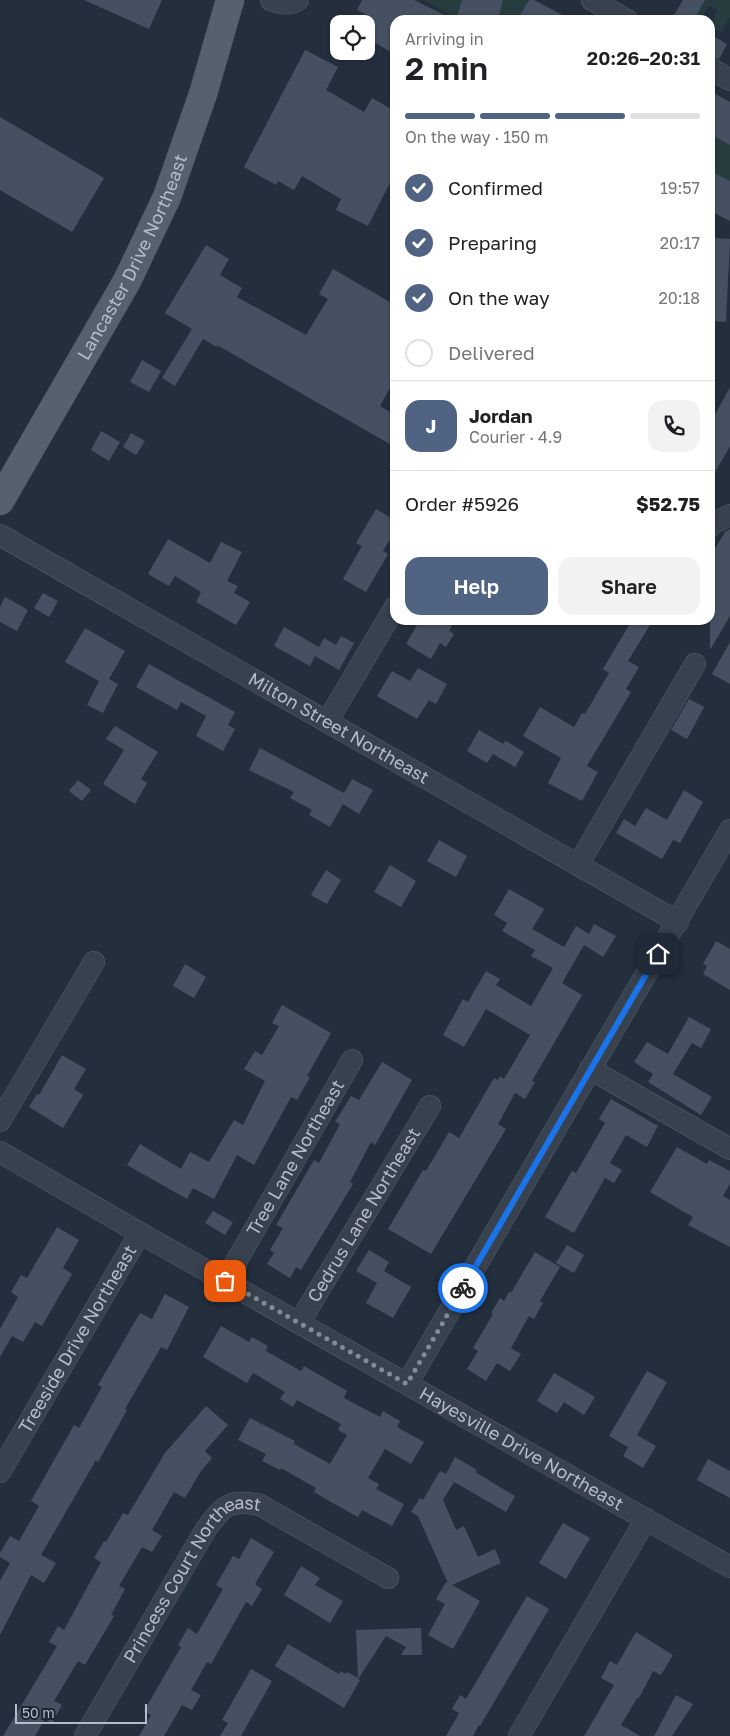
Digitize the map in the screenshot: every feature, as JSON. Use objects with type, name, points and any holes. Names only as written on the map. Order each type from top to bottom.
[{"type":"main road","name":"Lancaster Drive Northeast","points":[[0,501],[127,281],[167,197],[204,94],[229,2]]},
{"type":"street","points":[[271,0],[284,4],[298,0]]},
{"type":"street","points":[[592,0],[618,15]]},
{"type":"street","points":[[715,71],[730,80]]},
{"type":"street","points":[[715,522],[730,515]]},
{"type":"street","name":"Milton Street Northeast","points":[[0,535],[678,922]]},
{"type":"street","points":[[328,722],[390,616]]},
{"type":"street","points":[[578,865],[695,664]]},
{"type":"street","points":[[407,1384],[730,830]]},
{"type":"street","points":[[0,1121],[94,962]]},
{"type":"street","name":"Tree Lane Northeast","points":[[225,1281],[352,1060]]},
{"type":"street","points":[[590,1069],[730,1149]]},
{"type":"street","name":"Cedrus Lane Northeast","points":[[299,1323],[430,1106]]},
{"type":"street","name":"Hayesville Drive Northeast","points":[[0,1152],[730,1567]]},
{"type":"street","name":"Treeside Drive Northeast","points":[[0,1472],[140,1233]]},
{"type":"street","name":"Princess Court Northeast","points":[[85,1736],[206,1529],[219,1511],[228,1505],[242,1502],[260,1505],[388,1578]]},
{"type":"street","points":[[519,1736],[646,1519]]},
{"type":"green space","points":[[425,0],[462,0],[460,7],[464,11],[474,15],[450,15]]},
{"type":"green space","points":[[503,0],[529,0],[520,15],[499,15]]},
{"type":"green space","points":[[705,0],[730,0],[730,16],[721,32],[716,29],[715,30],[715,16],[718,10],[709,5],[703,15],[697,15]]},
{"type":"green space","points":[[715,124],[730,137],[730,192],[715,191]]},
{"type":"building","points":[[84,0],[162,0],[149,29]]},
{"type":"building","points":[[362,0],[414,0],[445,15],[390,15],[390,51],[375,43],[375,15],[367,15],[357,10]]},
{"type":"building","points":[[462,0],[503,0],[499,15],[458,15]]},
{"type":"building","points":[[529,0],[534,0],[562,15],[520,15]]},
{"type":"building","points":[[683,0],[705,0],[697,15],[674,15]]},
{"type":"building","points":[[715,37],[727,44],[719,59],[715,58]]},
{"type":"building","points":[[305,50],[338,67],[326,90],[364,112],[372,98],[390,108],[390,183],[368,226],[336,210],[341,199],[302,176],[294,190],[278,181],[276,185],[244,167]]},
{"type":"building","points":[[715,94],[730,102],[730,145],[715,137]]},
{"type":"building","points":[[0,117],[104,178],[72,232],[0,190]]},
{"type":"building","points":[[715,174],[730,181],[730,221],[715,214]]},
{"type":"building","points":[[715,238],[730,239],[726,322],[715,321]]},
{"type":"building","points":[[206,245],[229,259],[220,275],[242,288],[237,297],[306,335],[328,299],[319,294],[333,269],[390,302],[390,388],[380,406],[390,412],[390,444],[217,345],[217,347],[203,339],[175,386],[162,378],[192,329],[165,313]]},
{"type":"building","points":[[142,360],[161,371],[149,392],[130,382]]},
{"type":"building","points":[[730,387],[730,446],[715,472],[715,415]]},
{"type":"building","points":[[101,431],[120,442],[109,461],[91,450]]},
{"type":"building","points":[[131,433],[145,441],[136,455],[123,447]]},
{"type":"building","points":[[376,509],[390,517],[390,539],[383,551],[388,554],[366,592],[343,579],[362,546],[356,543]]},
{"type":"building","points":[[730,529],[730,616],[710,650],[710,625],[715,625],[715,549],[725,532]]},
{"type":"building","points":[[168,539],[210,563],[221,542],[242,552],[227,581],[238,586],[234,593],[250,602],[236,625],[196,602],[201,592],[175,576],[169,586],[148,574]]},
{"type":"building","points":[[43,593],[58,601],[49,617],[34,608]]},
{"type":"building","points":[[5,597],[28,610],[17,631],[0,622],[0,607]]},
{"type":"building","points":[[417,625],[452,625],[449,631],[454,634],[446,647],[440,643],[431,659],[406,644]]},
{"type":"building","points":[[629,625],[650,625],[628,661],[639,667],[626,689],[631,692],[587,766],[598,772],[582,801],[548,783],[561,758],[523,736],[540,707],[574,727],[582,713],[585,714],[609,673],[603,669]]},
{"type":"building","points":[[284,627],[319,647],[324,638],[336,645],[341,636],[354,643],[339,670],[315,656],[310,666],[274,646]]},
{"type":"building","points":[[85,628],[125,651],[109,679],[118,684],[103,713],[87,705],[99,681],[65,662]]},
{"type":"building","points":[[730,642],[730,684],[712,674]]},
{"type":"building","points":[[149,664],[235,712],[228,725],[235,729],[223,751],[196,736],[206,716],[181,702],[177,710],[136,687]]},
{"type":"building","points":[[418,668],[447,684],[436,704],[429,700],[417,719],[377,696],[392,671],[410,681]]},
{"type":"building","points":[[689,699],[704,707],[687,739],[671,730]]},
{"type":"building","points":[[115,726],[158,752],[141,779],[147,783],[135,804],[103,784],[124,750],[106,739]]},
{"type":"building","points":[[479,730],[503,744],[506,741],[524,752],[515,767],[493,754],[487,763],[467,751]]},
{"type":"building","points":[[260,748],[344,793],[352,779],[373,790],[359,814],[343,804],[330,827],[309,815],[312,810],[290,798],[294,792],[249,770]]},
{"type":"building","points":[[78,780],[91,790],[82,801],[69,791]]},
{"type":"building","points":[[684,790],[703,802],[680,843],[673,840],[662,859],[616,833],[624,819],[635,826],[646,808],[667,820]]},
{"type":"building","points":[[439,840],[467,856],[456,877],[427,861]]},
{"type":"building","points":[[390,865],[416,881],[401,907],[374,892]]},
{"type":"building","points":[[326,870],[341,880],[327,904],[311,895]]},
{"type":"building","points":[[509,889],[544,909],[532,929],[564,947],[576,926],[589,934],[594,924],[616,936],[603,957],[584,945],[562,983],[582,995],[532,1081],[535,1082],[525,1099],[515,1093],[498,1124],[506,1129],[431,1254],[388,1229],[423,1170],[426,1171],[449,1132],[459,1138],[494,1078],[498,1080],[500,1076],[504,1079],[530,1035],[486,1009],[464,1047],[443,1035],[463,999],[468,1002],[486,971],[500,979],[496,985],[531,1006],[553,968],[531,956],[535,950],[502,931],[507,923],[494,915]]},
{"type":"building","points":[[716,941],[730,949],[730,990],[703,974],[707,966],[703,964]]},
{"type":"building","points":[[185,964],[206,977],[194,998],[173,986]]},
{"type":"building","points":[[282,1005],[331,1033],[307,1076],[310,1077],[297,1100],[291,1097],[254,1165],[237,1155],[214,1199],[193,1188],[187,1199],[127,1165],[140,1144],[181,1169],[190,1152],[209,1162],[234,1120],[243,1125],[265,1081],[244,1069],[255,1051],[262,1055],[279,1026],[272,1023]]},
{"type":"building","points":[[689,1017],[711,1029],[701,1048],[692,1043],[673,1074],[712,1097],[701,1115],[648,1082],[653,1074],[634,1062],[647,1042],[668,1054]]},
{"type":"building","points":[[62,1055],[86,1069],[74,1089],[83,1095],[63,1128],[29,1107],[37,1094],[39,1095]]},
{"type":"building","points":[[382,1062],[412,1080],[375,1145],[371,1142],[350,1182],[353,1184],[301,1270],[296,1267],[290,1278],[267,1264],[274,1253],[270,1250],[283,1228],[276,1225],[314,1160],[319,1163],[340,1124],[335,1122],[351,1096],[359,1100]]},
{"type":"building","points":[[611,1099],[658,1126],[647,1147],[626,1135],[610,1163],[622,1170],[614,1183],[605,1178],[574,1233],[545,1217],[572,1171],[576,1173],[605,1123],[599,1119]]},
{"type":"building","points":[[677,1147],[707,1164],[709,1160],[730,1171],[730,1184],[723,1196],[730,1200],[730,1247],[688,1225],[693,1217],[650,1192]]},
{"type":"building","points":[[213,1211],[233,1222],[225,1235],[205,1223]]},
{"type":"building","points":[[57,1227],[79,1240],[63,1268],[72,1274],[42,1326],[35,1322],[23,1342],[12,1336],[0,1357],[0,1329],[18,1297],[11,1292],[21,1275],[27,1278]]},
{"type":"building","points":[[567,1245],[584,1255],[574,1273],[556,1263]]},
{"type":"building","points":[[369,1250],[389,1262],[384,1271],[411,1287],[393,1318],[366,1303],[377,1283],[356,1271]]},
{"type":"building","points":[[535,1252],[560,1267],[540,1301],[543,1303],[534,1319],[529,1316],[511,1348],[521,1354],[510,1371],[497,1363],[486,1381],[467,1369],[478,1351],[473,1348],[500,1298],[504,1301],[509,1292],[511,1293]]},
{"type":"building","points":[[165,1294],[189,1307],[167,1350],[161,1347],[125,1409],[127,1410],[98,1462],[96,1460],[41,1555],[56,1563],[44,1583],[31,1575],[0,1635],[0,1581],[10,1563],[0,1557],[0,1553],[10,1536],[19,1541],[39,1506],[31,1501],[74,1425],[79,1428],[102,1387],[98,1385],[140,1313],[152,1319]]},
{"type":"building","points":[[221,1326],[249,1342],[252,1337],[268,1346],[266,1351],[301,1371],[304,1366],[347,1391],[344,1398],[380,1417],[383,1411],[400,1421],[397,1427],[424,1442],[411,1464],[385,1449],[368,1478],[379,1484],[376,1489],[404,1504],[392,1526],[362,1510],[358,1517],[331,1502],[314,1492],[316,1488],[281,1468],[280,1470],[262,1461],[266,1454],[238,1440],[250,1418],[295,1441],[294,1444],[330,1464],[347,1435],[338,1430],[341,1424],[297,1400],[293,1407],[280,1399],[285,1392],[253,1373],[247,1383],[203,1357]]},
{"type":"building","points":[[647,1371],[667,1382],[637,1435],[656,1446],[643,1468],[623,1456],[628,1447],[609,1436]]},
{"type":"building","points":[[554,1373],[595,1397],[584,1415],[564,1402],[557,1413],[537,1401]]},
{"type":"building","points":[[206,1406],[228,1425],[205,1451],[212,1458],[201,1471],[185,1498],[174,1492],[152,1530],[162,1536],[152,1552],[142,1547],[119,1586],[125,1589],[111,1615],[114,1616],[85,1665],[78,1661],[54,1701],[62,1705],[52,1723],[45,1719],[35,1736],[3,1736],[57,1646],[49,1642],[58,1626],[64,1630],[101,1562],[94,1558],[104,1541],[106,1542],[123,1513],[128,1515],[165,1453]]},
{"type":"building","points":[[455,1457],[477,1470],[475,1472],[515,1496],[506,1512],[454,1482],[443,1500],[456,1530],[464,1526],[478,1557],[495,1549],[501,1563],[452,1585],[480,1601],[453,1649],[428,1635],[445,1604],[436,1599],[446,1582],[448,1583],[418,1516],[411,1512],[420,1498],[423,1500],[440,1471],[446,1474]]},
{"type":"building","points":[[708,1459],[730,1471],[730,1498],[697,1480]]},
{"type":"building","points":[[563,1523],[590,1538],[566,1579],[539,1563]]},
{"type":"building","points":[[251,1538],[274,1552],[255,1584],[262,1589],[252,1606],[246,1602],[211,1664],[207,1662],[191,1690],[201,1695],[192,1710],[182,1705],[164,1736],[139,1736],[151,1715],[144,1711],[181,1647],[178,1645],[188,1628],[197,1634],[223,1589],[216,1585],[233,1556],[239,1559]]},
{"type":"building","points":[[301,1566],[320,1578],[315,1585],[343,1601],[330,1623],[284,1595]]},
{"type":"building","points":[[527,1596],[549,1609],[473,1736],[446,1736],[459,1713],[452,1709],[460,1695],[466,1699]]},
{"type":"building","points":[[421,1628],[422,1655],[401,1655],[406,1647],[386,1636],[358,1679],[360,1680],[344,1708],[275,1666],[288,1644],[339,1674],[341,1671],[346,1674],[347,1672],[358,1678],[356,1630]]},
{"type":"building","points":[[636,1632],[673,1655],[661,1675],[653,1671],[639,1698],[637,1698],[621,1725],[640,1736],[584,1736],[614,1685],[601,1678],[610,1661],[617,1665]]},
{"type":"building","points":[[251,1669],[272,1681],[241,1736],[220,1736],[228,1723],[222,1720]]},
{"type":"building","points":[[676,1695],[693,1704],[672,1736],[654,1736]]},
{"type":"way so far","points":[[225,1281],[407,1384],[463,1288]]},
{"type":"route","points":[[463,1288],[658,954]]}]
